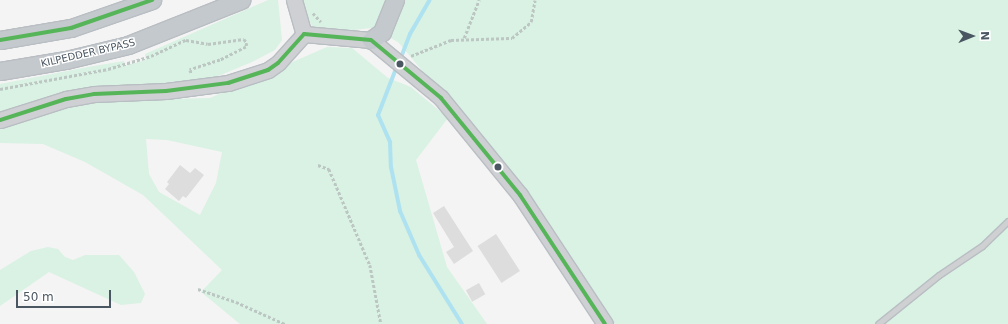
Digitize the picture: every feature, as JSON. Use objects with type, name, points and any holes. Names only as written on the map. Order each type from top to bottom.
[{"type":"highway","points":[[0,40],[71,28],[152,0]]},
{"type":"highway","name":"KILPEDDER BYPASS","points":[[0,71],[66,60],[128,45],[241,0]]},
{"type":"highway","points":[[371,40],[382,32],[395,0]]},
{"type":"main road","points":[[295,4],[304,34]]},
{"type":"main road","points":[[304,34],[371,40],[408,74],[441,98],[507,177],[605,324]]},
{"type":"main road","points":[[0,120],[66,99],[94,94],[166,91],[228,84],[268,70],[278,63],[304,34]]},
{"type":"lane","points":[[878,324],[939,275],[982,246],[1008,221]]},
{"type":"path","points":[[464,38],[479,0]]},
{"type":"path","points":[[405,57],[451,40],[464,38],[512,38],[531,22],[535,0]]},
{"type":"path","points":[[295,4],[309,7],[316,17],[327,26]]},
{"type":"path","points":[[0,89],[108,69],[151,56],[186,40],[208,44],[244,38],[247,43],[246,47],[226,57],[190,70],[194,76]]},
{"type":"path","points":[[318,165],[329,168],[370,266],[381,324]]},
{"type":"path","points":[[198,290],[236,302],[284,324]]},
{"type":"green space","points":[[268,0],[278,0],[282,40],[275,50],[252,62],[211,79],[166,85],[77,89],[0,114],[0,84],[124,61],[125,66],[146,60],[145,54]]},
{"type":"green space","points":[[299,0],[1008,0],[1008,324],[615,324],[542,212],[398,42],[371,28],[344,31],[313,28]]},
{"type":"green space","points":[[327,47],[352,48],[388,78],[411,87],[448,118],[416,160],[447,267],[487,324],[240,324],[201,292],[222,270],[143,195],[85,162],[43,144],[0,143],[0,126],[96,101],[210,98]],"holes":[[[146,139],[167,140],[222,152],[216,183],[200,215],[159,192],[149,174]]]},
{"type":"green space","points":[[48,247],[58,249],[65,257],[73,260],[85,255],[119,255],[134,272],[145,294],[141,303],[121,305],[49,272],[0,306],[0,270],[31,251]]},
{"type":"building","points":[[180,165],[190,173],[195,168],[204,175],[186,198],[183,196],[179,201],[165,189],[169,184],[167,182]]},
{"type":"building","points":[[444,206],[473,251],[454,264],[446,252],[454,247],[433,213]]},
{"type":"building","points":[[496,234],[520,271],[502,283],[478,246]]},
{"type":"building","points":[[479,283],[485,294],[472,302],[466,290]]},
{"type":"waterway","points":[[400,60],[410,34],[430,0]]},
{"type":"waterway","points":[[397,66],[378,115],[390,142],[391,167],[400,211],[419,255],[462,324]]},
{"type":"transit line","points":[[0,40],[71,28],[152,0]]},
{"type":"transit line","points":[[304,34],[371,40],[441,98],[520,195],[605,324]]},
{"type":"transit line","points":[[0,120],[66,99],[94,94],[166,91],[228,83],[268,70],[278,63],[304,34]]}]
